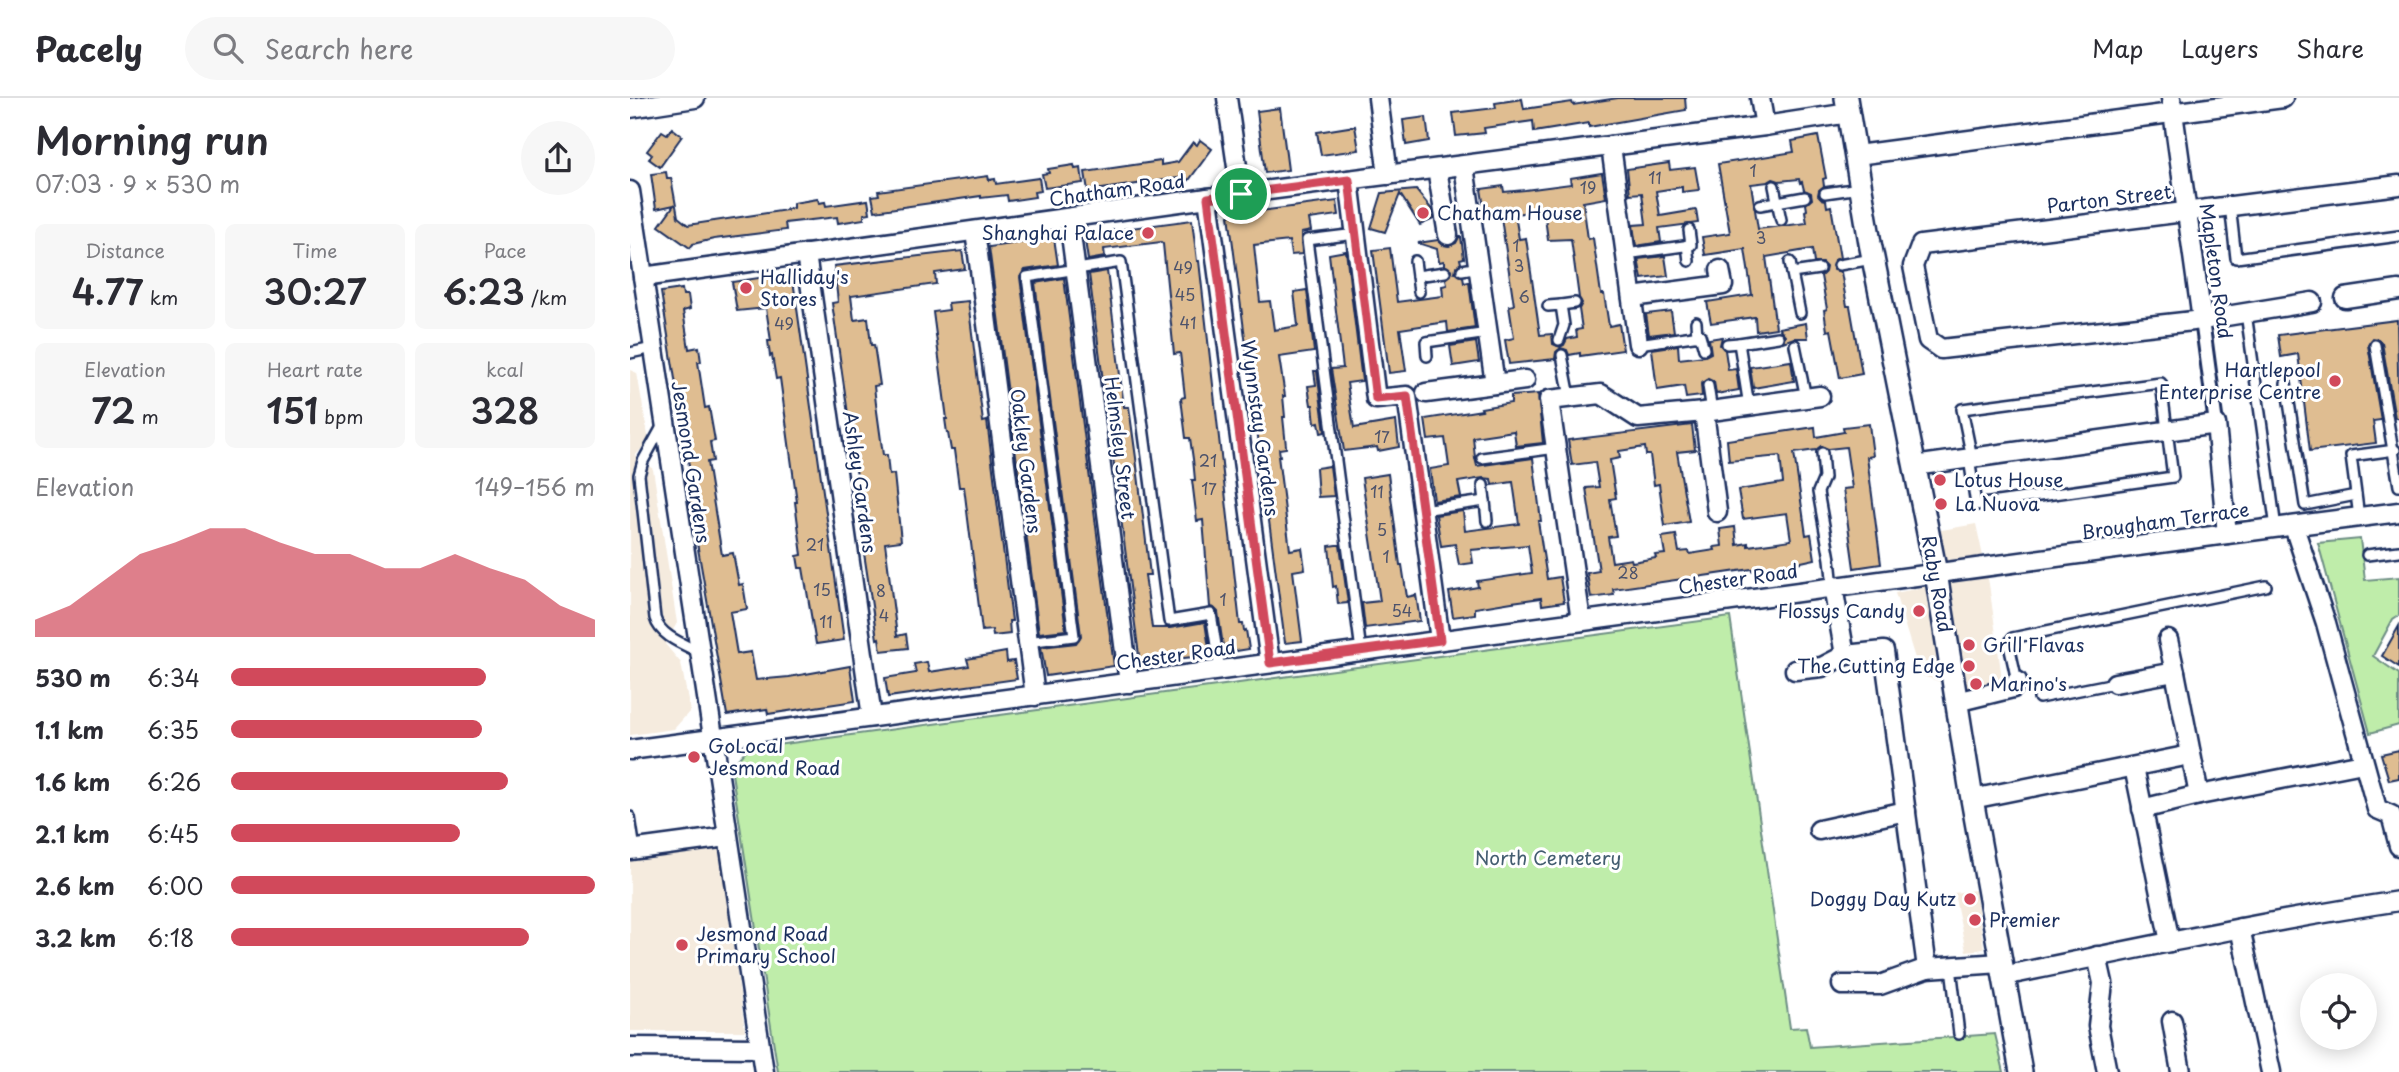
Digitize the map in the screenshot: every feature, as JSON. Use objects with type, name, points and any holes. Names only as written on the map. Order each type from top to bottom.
[{"type":"street","points":[[630,108],[695,98]]},
{"type":"street","points":[[1227,98],[1241,194]]},
{"type":"street","points":[[1378,98],[1388,175]]},
{"type":"street","points":[[1760,98],[1765,126]]},
{"type":"street","points":[[1857,155],[2172,105],[2283,98]]},
{"type":"street","name":"Chatham Road","points":[[643,277],[1208,198],[1765,126],[1847,105]]},
{"type":"street","name":"Raby Road","points":[[1847,105],[1873,259],[1936,573],[1972,799],[2021,1072]]},
{"type":"street","name":"Mapleton Road","points":[[2172,105],[2216,424],[2227,534]]},
{"type":"street","points":[[1611,146],[1638,344]]},
{"type":"street","points":[[1464,166],[1471,268],[1488,333],[1495,384]]},
{"type":"street","points":[[1437,169],[1448,234]]},
{"type":"street","points":[[1349,180],[1376,399],[1407,396],[1440,640]]},
{"type":"street","name":"Parton Street","points":[[2202,320],[1941,349],[1928,340],[1913,267],[1921,245],[2399,185]]},
{"type":"street","name":"Jesmond Gardens","points":[[630,191],[764,1072]]},
{"type":"street","name":"Wynnstay Gardens","points":[[1208,198],[1270,663]]},
{"type":"street","name":"Helmsley Street","points":[[1069,219],[1129,683]]},
{"type":"street","name":"Oakley Gardens","points":[[975,231],[1035,696]]},
{"type":"street","name":"Ashley Gardens","points":[[806,254],[872,717]]},
{"type":"street","points":[[1632,297],[1723,285],[1720,270]]},
{"type":"street","points":[[2345,298],[2399,290]]},
{"type":"street","points":[[2202,320],[2312,302]]},
{"type":"street","points":[[1426,393],[1525,380]]},
{"type":"street","points":[[1581,621],[1549,400],[1601,394],[1638,418],[1708,412],[1813,397]]},
{"type":"street","points":[[1708,412],[1717,512]]},
{"type":"street","points":[[1914,466],[2216,424]]},
{"type":"street","name":"Brougham Terrace","points":[[1936,573],[2399,512]]},
{"type":"street","points":[[2296,533],[2326,623],[2377,809],[2395,813],[2399,846]]},
{"type":"street","name":"Chester Road","points":[[630,750],[1936,573]]},
{"type":"street","points":[[1833,587],[1845,655]]},
{"type":"street","points":[[2168,640],[2199,795]]},
{"type":"street","points":[[1795,670],[1822,667],[1845,655],[1884,651],[1927,968]]},
{"type":"street","points":[[2115,683],[2175,672]]},
{"type":"street","points":[[1956,702],[2013,688],[2017,681]]},
{"type":"street","points":[[1972,799],[2190,755]]},
{"type":"street","points":[[2142,808],[2363,763]]},
{"type":"street","points":[[2134,767],[2170,942]]},
{"type":"street","points":[[1819,830],[1906,811]]},
{"type":"street","points":[[633,850],[727,837]]},
{"type":"street","points":[[1842,985],[1880,985],[1927,968],[2002,970],[2097,956],[2399,901]]},
{"type":"street","points":[[2240,928],[2271,1072]]},
{"type":"street","points":[[2097,956],[2103,984],[2098,1026],[2107,1072]]},
{"type":"street","points":[[2172,1021],[2181,1072]]},
{"type":"street","points":[[630,1047],[760,1048]]},
{"type":"lane","points":[[1774,187],[1781,220]]},
{"type":"lane","points":[[1825,193],[1862,187]]},
{"type":"lane","points":[[1760,205],[1805,197]]},
{"type":"lane","points":[[2230,205],[2236,258],[2399,236]]},
{"type":"lane","points":[[1626,254],[1692,245],[1689,230]]},
{"type":"lane","points":[[1356,234],[1307,240],[1361,651]]},
{"type":"lane","points":[[1687,245],[1689,261]]},
{"type":"lane","points":[[1839,265],[1873,259]]},
{"type":"lane","points":[[1415,261],[1419,292]]},
{"type":"lane","points":[[1027,642],[1074,636],[1027,277],[1121,262],[1169,621],[1211,614],[1220,670]]},
{"type":"lane","points":[[1790,262],[1800,313]]},
{"type":"lane","points":[[1792,273],[1819,269]]},
{"type":"lane","points":[[1417,276],[1445,272]]},
{"type":"lane","points":[[1548,306],[1575,303]]},
{"type":"lane","points":[[1559,340],[1564,325],[1561,305]]},
{"type":"lane","points":[[2246,313],[2276,528]]},
{"type":"lane","points":[[1696,322],[1697,336]]},
{"type":"lane","points":[[1427,356],[1425,337],[1488,333]]},
{"type":"lane","points":[[1638,344],[1700,335],[1704,349]]},
{"type":"lane","points":[[1727,344],[1778,337]]},
{"type":"lane","points":[[1739,343],[1749,406]]},
{"type":"lane","points":[[1796,345],[1813,397]]},
{"type":"lane","points":[[2375,345],[2399,486]]},
{"type":"lane","points":[[630,354],[653,348]]},
{"type":"lane","points":[[1562,355],[1570,397]]},
{"type":"lane","points":[[2161,383],[2173,477],[1976,505],[1970,458],[1962,409],[2161,383]]},
{"type":"lane","points":[[2286,383],[2305,505],[2356,495]]},
{"type":"lane","points":[[1708,386],[1708,412]]},
{"type":"lane","points":[[664,424],[643,461],[639,475],[655,618],[657,626],[662,630],[699,652]]},
{"type":"lane","points":[[1482,458],[1556,448]]},
{"type":"lane","points":[[2359,517],[2351,456],[2395,450]]},
{"type":"lane","points":[[1822,453],[1824,478],[1818,492],[1833,587]]},
{"type":"lane","points":[[1483,485],[1487,521]]},
{"type":"lane","points":[[1422,510],[1485,501]]},
{"type":"lane","points":[[2367,555],[2399,551]]},
{"type":"lane","points":[[2017,681],[2009,645],[2012,638],[2266,586]]},
{"type":"lane","points":[[2039,698],[2115,683]]},
{"type":"lane","points":[[630,817],[633,850]]},
{"type":"lane","points":[[1951,967],[1959,1034]]},
{"type":"shaded area","points":[[630,370],[637,373],[648,436],[648,441],[635,456],[653,469],[677,623],[665,644],[681,663],[690,711],[674,729],[630,735]]},
{"type":"shaded area","points":[[1976,524],[1989,584],[2003,686],[1965,690],[1920,675],[1895,593],[1920,588],[1926,582],[1936,531]]},
{"type":"shaded area","name":"Jesmond Road Primary School","points":[[719,845],[745,1031],[630,1031],[630,860]]},
{"type":"shaded area","points":[[1975,890],[1984,949],[1966,951],[1954,893]]},
{"type":"green space","points":[[2360,539],[2365,580],[2399,577],[2399,615],[2393,619],[2373,656],[2399,674],[2399,725],[2370,733],[2318,543]]},
{"type":"green space","name":"North Cemetery","points":[[1730,617],[1790,1028],[1806,1027],[1810,1047],[1995,1034],[2004,1072],[778,1072],[731,767],[747,749]]},
{"type":"building","points":[[1618,98],[1685,98],[1686,110],[1589,127],[1589,123],[1534,132],[1533,121],[1484,128],[1485,133],[1456,136],[1453,113],[1496,108],[1495,103],[1522,99],[1524,109]]},
{"type":"building","points":[[1280,108],[1288,170],[1265,173],[1257,111]]},
{"type":"building","points":[[1426,117],[1429,141],[1406,145],[1403,120]]},
{"type":"building","points":[[1355,126],[1359,150],[1321,155],[1317,132]]},
{"type":"building","points":[[672,128],[682,136],[660,167],[649,159],[652,155],[647,151],[662,131],[667,134]]},
{"type":"building","points":[[1818,136],[1826,178],[1823,179],[1824,186],[1818,195],[1826,200],[1827,207],[1831,206],[1840,258],[1834,260],[1832,266],[1834,270],[1841,272],[1862,374],[1840,378],[1831,330],[1827,331],[1824,310],[1827,309],[1821,276],[1826,267],[1822,263],[1814,263],[1812,249],[1766,257],[1776,328],[1756,331],[1755,317],[1711,323],[1707,302],[1752,295],[1745,249],[1705,255],[1702,237],[1730,233],[1718,164],[1794,152],[1792,141]],"holes":[[[1773,179],[1799,179],[1804,190],[1811,193],[1812,199],[1806,204],[1805,211],[1807,223],[1758,229],[1751,184]]]},
{"type":"building","points":[[1200,140],[1212,149],[1189,180],[1185,177],[1088,191],[1085,172],[1161,161],[1161,165],[1178,162],[1193,142],[1197,145]]},
{"type":"building","points":[[1669,163],[1670,170],[1695,167],[1699,190],[1682,192],[1682,187],[1656,191],[1660,216],[1696,210],[1698,223],[1659,228],[1661,242],[1636,246],[1633,225],[1646,224],[1642,193],[1630,194],[1627,169]]},
{"type":"building","points":[[1074,165],[1075,169],[1081,168],[1083,183],[1045,188],[1042,174],[1049,173],[1048,169]]},
{"type":"building","points":[[666,172],[667,178],[671,178],[678,217],[688,225],[787,210],[793,208],[793,203],[818,199],[819,203],[825,202],[826,206],[868,200],[870,213],[864,214],[864,219],[838,223],[837,217],[785,223],[786,230],[714,239],[693,244],[690,248],[659,226],[674,205],[656,209],[651,174]]},
{"type":"building","points":[[1602,173],[1606,198],[1583,202],[1588,239],[1593,238],[1601,294],[1604,294],[1609,326],[1619,324],[1623,350],[1580,356],[1580,353],[1569,355],[1567,350],[1561,348],[1556,352],[1555,359],[1509,364],[1505,340],[1514,338],[1509,306],[1514,305],[1500,211],[1485,214],[1481,189],[1503,186],[1504,192],[1525,190],[1571,184],[1570,178]],"holes":[[[1544,210],[1548,240],[1571,239],[1579,298],[1582,303],[1579,309],[1582,329],[1576,330],[1577,337],[1567,339],[1560,347],[1553,344],[1552,334],[1540,335],[1526,238],[1519,239],[1515,214]]]},
{"type":"building","points":[[988,176],[989,180],[995,179],[996,184],[1039,178],[1041,191],[1034,192],[1035,197],[1008,201],[1007,195],[981,196],[875,211],[872,196],[879,195],[878,191]]},
{"type":"building","name":"Chatham House","points":[[1416,190],[1433,211],[1434,219],[1420,225],[1400,194],[1385,232],[1371,228],[1382,193]]},
{"type":"building","points":[[1337,201],[1339,215],[1309,219],[1311,231],[1301,233],[1302,254],[1291,255],[1289,241],[1254,245],[1260,302],[1270,301],[1274,330],[1298,326],[1294,292],[1307,290],[1314,352],[1279,357],[1285,396],[1283,417],[1286,448],[1279,449],[1278,456],[1290,550],[1302,548],[1305,569],[1293,571],[1302,641],[1285,643],[1229,215]]},
{"type":"building","points":[[1192,220],[1199,261],[1240,624],[1243,624],[1244,631],[1246,630],[1249,649],[1224,653],[1218,612],[1210,607],[1203,520],[1197,521],[1192,480],[1195,480],[1193,459],[1190,438],[1186,438],[1181,398],[1185,397],[1180,353],[1174,354],[1163,244],[1161,242],[1104,249],[1105,257],[1088,260],[1084,234]]},
{"type":"building","points":[[1459,237],[1464,258],[1460,259],[1461,263],[1455,272],[1463,277],[1464,283],[1469,282],[1475,328],[1448,332],[1447,322],[1400,329],[1406,371],[1389,373],[1373,250],[1390,248],[1397,302],[1443,296],[1442,286],[1447,285],[1446,279],[1452,270],[1444,265],[1444,261],[1439,262],[1437,249],[1418,243],[1438,240],[1449,246],[1456,243]]},
{"type":"building","points":[[1054,238],[1058,265],[1025,270],[1020,277],[1066,630],[1039,633],[989,247]]},
{"type":"building","points":[[962,251],[965,269],[935,273],[936,284],[851,296],[854,320],[868,318],[871,345],[874,345],[880,385],[874,386],[883,455],[887,455],[889,475],[894,474],[901,541],[885,543],[897,636],[906,634],[908,648],[881,651],[862,540],[866,539],[832,303],[838,302],[834,266]]},
{"type":"building","points":[[1346,251],[1362,381],[1347,383],[1354,428],[1396,421],[1399,447],[1378,451],[1377,447],[1344,451],[1331,369],[1343,368],[1329,254]]},
{"type":"building","points":[[1665,256],[1668,276],[1642,279],[1638,259]]},
{"type":"building","points":[[1107,271],[1124,407],[1129,407],[1136,458],[1150,575],[1145,575],[1152,628],[1205,622],[1210,655],[1140,663],[1089,274]]},
{"type":"building","points":[[792,273],[844,640],[816,644],[803,568],[799,568],[797,556],[802,555],[797,502],[780,378],[776,379],[772,355],[770,356],[768,341],[771,341],[766,308],[737,311],[732,282]]},
{"type":"building","points":[[1064,278],[1114,666],[1046,676],[1041,647],[1076,643],[1081,636],[1035,283]]},
{"type":"building","points":[[682,289],[683,295],[688,295],[690,309],[683,311],[689,349],[699,347],[701,362],[698,362],[705,408],[709,407],[715,441],[710,442],[713,461],[707,462],[722,555],[733,553],[739,585],[743,584],[747,609],[730,612],[737,654],[751,652],[756,680],[850,666],[855,701],[768,714],[767,709],[727,715],[688,491],[693,491],[661,292]]},
{"type":"building","points":[[968,301],[983,422],[987,421],[1012,621],[1009,621],[1010,634],[993,636],[992,630],[982,631],[964,487],[959,487],[954,450],[951,450],[947,433],[933,312],[949,310],[948,303]]},
{"type":"building","points":[[1671,311],[1674,332],[1649,335],[1646,314]]},
{"type":"building","name":"Hartlepool Enterprise Centre","points":[[2397,320],[2399,418],[2395,418],[2382,343],[2373,338],[2368,345],[2381,420],[2373,421],[2376,443],[2310,451],[2298,354],[2281,357],[2278,335]]},
{"type":"building","points":[[1806,323],[1808,338],[1794,338],[1783,342],[1785,335],[1779,328]]},
{"type":"building","points":[[1722,337],[1720,345],[1725,350],[1728,370],[1736,369],[1739,390],[1716,394],[1714,382],[1708,379],[1701,384],[1702,396],[1686,398],[1684,386],[1657,390],[1652,349],[1678,345],[1679,359],[1705,356],[1711,353],[1709,339]]},
{"type":"building","points":[[1476,342],[1479,362],[1453,366],[1450,346]]},
{"type":"building","points":[[1791,361],[1794,381],[1753,388],[1750,367]]},
{"type":"building","points":[[1314,371],[1317,371],[1325,432],[1321,433],[1319,422],[1315,423],[1308,386],[1316,385]]},
{"type":"building","points":[[1538,394],[1543,443],[1516,446],[1514,431],[1473,437],[1475,458],[1477,466],[1533,458],[1541,521],[1538,521],[1547,579],[1560,577],[1564,602],[1542,605],[1541,598],[1475,608],[1475,614],[1453,617],[1449,592],[1478,587],[1477,581],[1532,573],[1528,545],[1471,550],[1473,563],[1459,565],[1455,544],[1441,546],[1436,515],[1463,511],[1465,531],[1519,524],[1513,482],[1492,485],[1491,479],[1483,478],[1458,482],[1461,497],[1434,501],[1430,469],[1449,466],[1445,438],[1428,440],[1425,419],[1511,403],[1511,396]]},
{"type":"building","points":[[1869,424],[1873,456],[1867,457],[1881,564],[1854,568],[1843,489],[1852,488],[1846,447],[1828,449],[1821,446],[1816,450],[1794,453],[1806,535],[1811,534],[1815,559],[1774,568],[1613,589],[1614,595],[1591,598],[1587,573],[1599,571],[1586,488],[1599,487],[1595,462],[1572,465],[1568,440],[1692,425],[1695,450],[1677,452],[1689,522],[1665,526],[1659,484],[1654,485],[1650,455],[1646,455],[1645,447],[1619,451],[1620,458],[1610,460],[1616,498],[1610,499],[1616,536],[1608,537],[1612,562],[1631,559],[1632,562],[1665,554],[1662,537],[1676,535],[1679,552],[1689,551],[1690,554],[1715,550],[1714,547],[1722,546],[1720,529],[1735,527],[1737,545],[1791,540],[1787,513],[1743,519],[1738,490],[1783,483],[1780,456],[1729,461],[1727,440],[1815,427],[1816,437],[1844,432],[1843,427]]},
{"type":"building","points":[[1330,466],[1334,496],[1318,497],[1316,468]]},
{"type":"building","points":[[1388,474],[1400,565],[1407,597],[1416,595],[1420,621],[1365,628],[1362,603],[1380,601],[1362,478]]},
{"type":"building","points":[[1340,545],[1348,603],[1338,604],[1336,586],[1333,587],[1329,546]]},
{"type":"building","points":[[2399,626],[2399,667],[2382,656]]},
{"type":"building","points":[[1006,652],[1007,662],[1014,661],[1017,679],[888,697],[885,678],[916,673],[914,664],[927,662],[929,672],[969,666],[967,659]]},
{"type":"building","points":[[2399,750],[2399,778],[2389,780],[2381,754]]},
{"type":"place","name":"Chatham House","points":[[1423,213]]},
{"type":"place","name":"Shanghai Palace","points":[[1148,233]]},
{"type":"place","name":"Halliday's Stores","points":[[746,288]]},
{"type":"place","name":"Hartlepool Enterprise Centre","points":[[2335,381]]},
{"type":"place","name":"Lotus House","points":[[1940,480]]},
{"type":"place","name":"La Nuova","points":[[1941,504]]},
{"type":"place","name":"Flossys Candy","points":[[1919,611]]},
{"type":"place","name":"Grill Flavas","points":[[1969,645]]},
{"type":"place","name":"The Cutting Edge","points":[[1969,666]]},
{"type":"place","name":"Marino's","points":[[1976,684]]},
{"type":"place","name":"GoLocal Jesmond Road","points":[[694,757]]},
{"type":"place","name":"Doggy Day Kutz","points":[[1970,899]]},
{"type":"place","name":"Premier","points":[[1975,920]]},
{"type":"place","name":"Jesmond Road Primary School","points":[[682,945]]},
{"type":"route","points":[[1349,180],[1376,399],[1407,396],[1440,640],[1270,663],[1208,198],[1241,194],[1349,180]]}]
